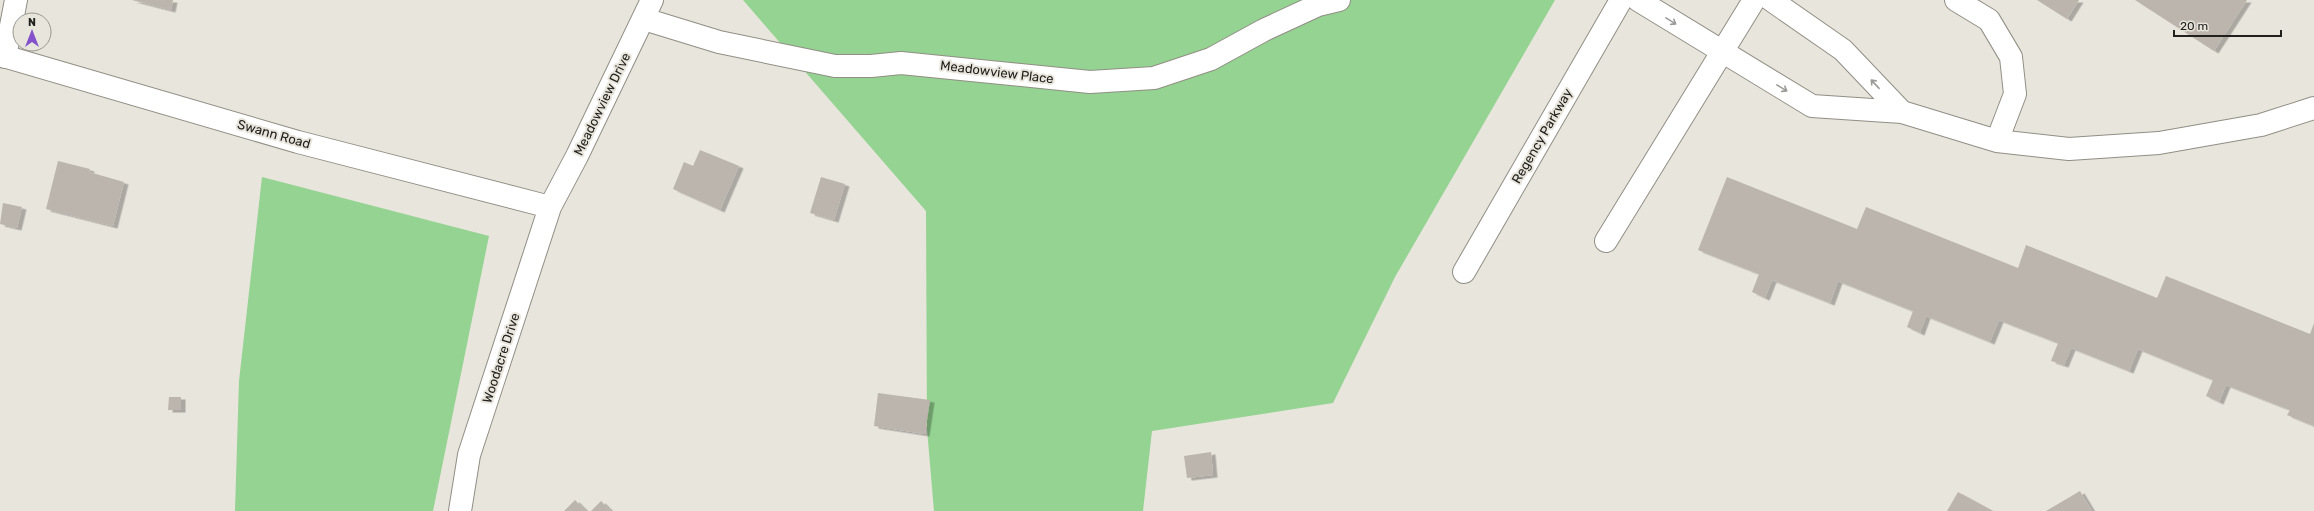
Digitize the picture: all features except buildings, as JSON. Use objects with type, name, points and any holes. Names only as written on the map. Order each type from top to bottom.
[{"type":"street","points":[[2,56],[16,0]]},
{"type":"street","name":"Meadowview Place","points":[[648,9],[718,42],[835,66],[915,64],[1012,76],[1090,82],[1154,78],[1211,59],[1264,30],[1304,11],[1318,5],[1339,0]]},
{"type":"street","name":"Regency Parkway","points":[[1464,272],[1621,0]]},
{"type":"street","points":[[1638,0],[1812,106],[1902,112],[1997,141],[2069,149],[2159,143],[2261,125],[2314,108]]},
{"type":"street","points":[[1606,241],[1754,0]]},
{"type":"street","points":[[1771,0],[1843,50],[1902,112]]},
{"type":"street","points":[[1956,0],[1989,20],[2011,57],[2015,94],[1997,141]]},
{"type":"street","name":"Meadowview Drive","points":[[550,207],[648,9]]},
{"type":"street","name":"Swann Road","points":[[2,56],[298,142],[550,207]]},
{"type":"street","name":"Woodacre Drive","points":[[460,511],[469,455],[550,207]]},
{"type":"green space","points":[[743,0],[1555,0],[1395,277],[1333,403],[1152,431],[1143,511],[934,511],[927,429],[926,211]]},
{"type":"green space","points":[[262,177],[489,236],[433,511],[235,511],[239,381]]}]
